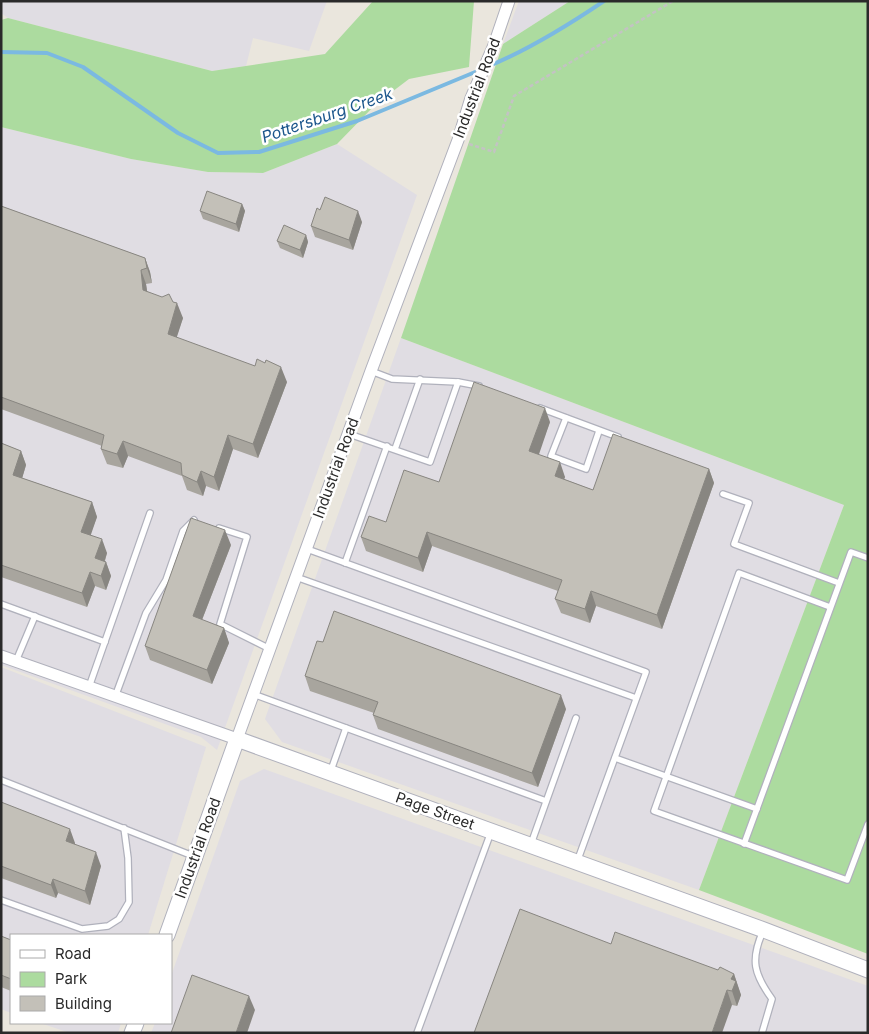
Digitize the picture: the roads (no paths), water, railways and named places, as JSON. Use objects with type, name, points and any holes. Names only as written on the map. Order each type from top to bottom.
[{"type":"street","name":"Industrial Road","points":[[167,934],[371,371],[458,140],[471,98],[494,44],[509,1]]},
{"type":"street","name":"Page Street","points":[[1,656],[237,739],[764,930],[868,970]]},
{"type":"lane","points":[[371,371],[392,379],[458,382],[482,387]]},
{"type":"lane","points":[[395,449],[420,380]]},
{"type":"lane","points":[[349,434],[430,462],[458,382]]},
{"type":"lane","points":[[538,408],[625,440]]},
{"type":"lane","points":[[566,418],[552,456],[586,469],[600,430]]},
{"type":"lane","points":[[345,563],[387,446]]},
{"type":"lane","points":[[723,494],[749,503],[734,544],[839,583]]},
{"type":"lane","points":[[89,687],[150,513]]},
{"type":"lane","points":[[116,697],[146,613],[166,580],[183,531],[193,520],[202,523]]},
{"type":"lane","points":[[211,526],[247,537],[220,624],[270,649]]},
{"type":"lane","points":[[307,549],[646,672],[577,863]]},
{"type":"lane","points":[[744,844],[851,552],[868,558]]},
{"type":"lane","points":[[830,607],[738,573],[654,811],[848,880],[868,824]]},
{"type":"lane","points":[[296,577],[636,698]]},
{"type":"lane","points":[[1,604],[105,642]]},
{"type":"lane","points":[[16,661],[35,616]]},
{"type":"lane","points":[[253,694],[546,801]]},
{"type":"lane","points":[[530,846],[576,718]]},
{"type":"lane","points":[[330,773],[346,728]]},
{"type":"lane","points":[[614,758],[756,809]]},
{"type":"lane","points":[[1,780],[195,856]]},
{"type":"lane","points":[[1,900],[82,929],[108,926],[119,919],[129,902],[128,858],[124,828]]},
{"type":"lane","points":[[417,1033],[491,832]]},
{"type":"lane","points":[[762,1033],[772,999],[765,990],[754,958],[756,946],[764,930]]},
{"type":"waterway","name":"Pottersburg Creek","points":[[489,66],[548,36],[604,1]]},
{"type":"waterway","name":"Pottersburg Creek","points":[[1,52],[47,53],[83,67],[178,133],[218,153],[259,152],[357,121],[480,70]]}]
